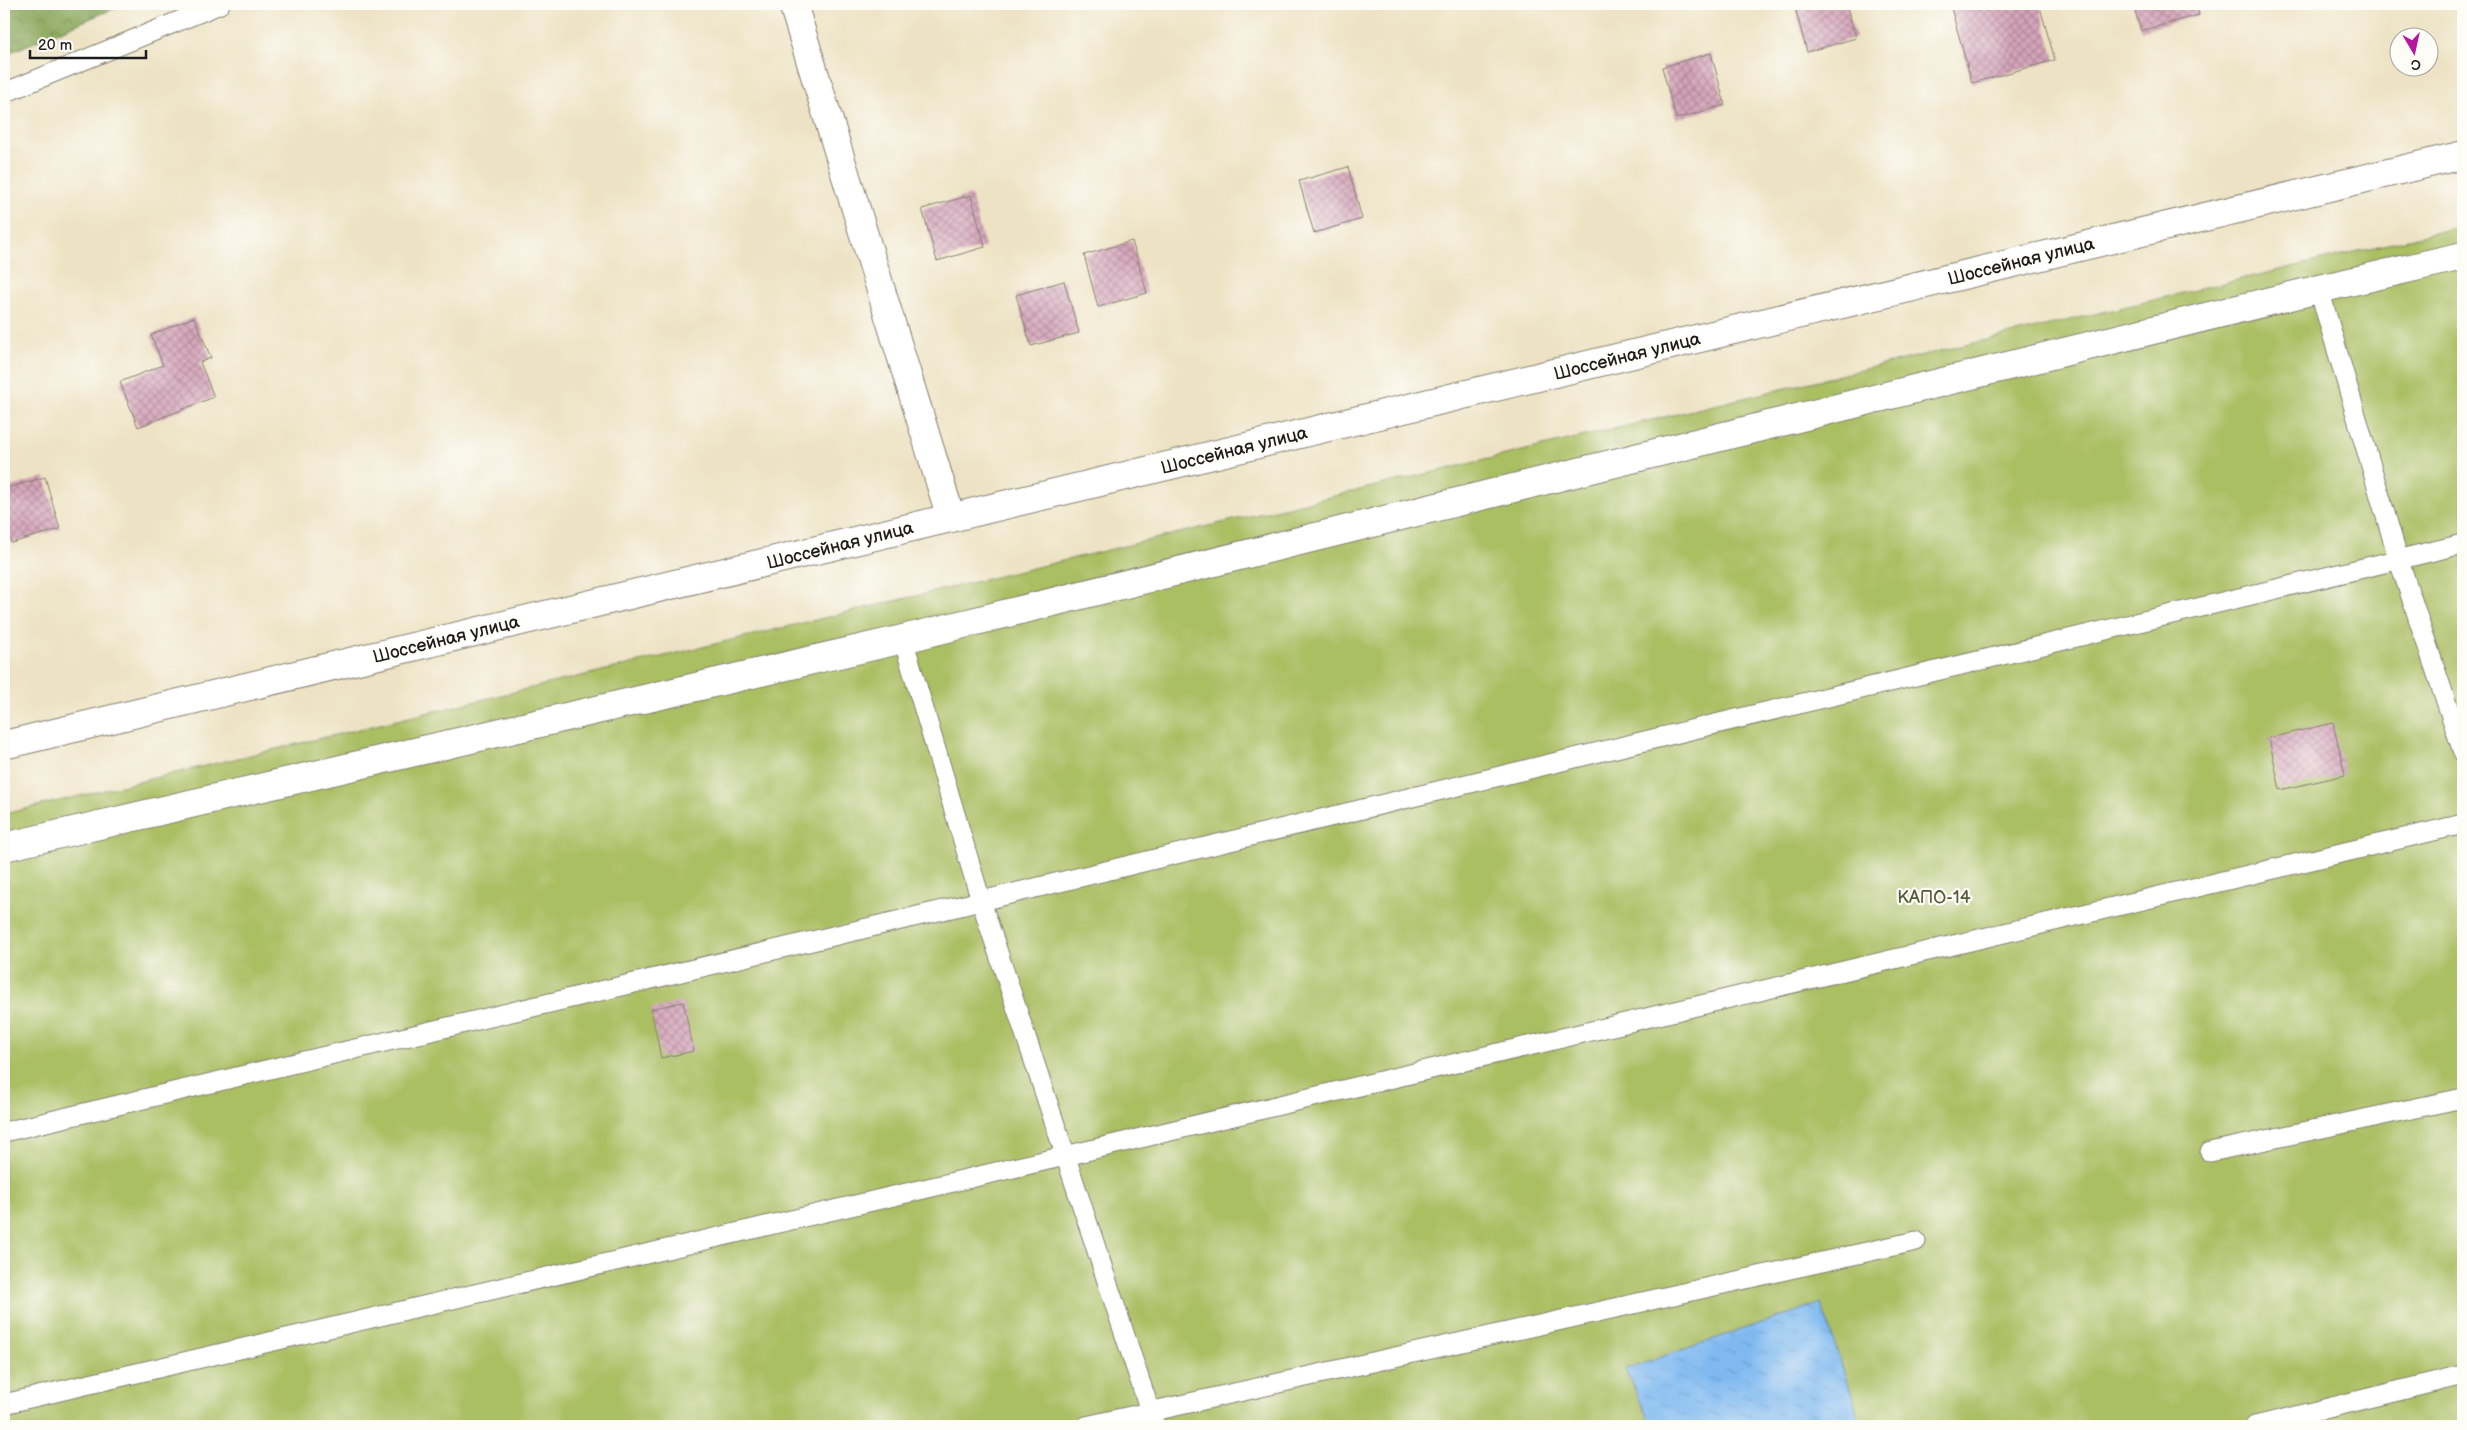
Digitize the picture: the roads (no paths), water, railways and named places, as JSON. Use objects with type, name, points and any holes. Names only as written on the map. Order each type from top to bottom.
[{"type":"street","points":[[793,4],[951,518]]},
{"type":"street","name":"Шоссейная улица","points":[[4,745],[2463,155]]},
{"type":"street","points":[[4,846],[903,639],[2319,289],[2463,256]]},
{"type":"lane","points":[[4,93],[220,4]]},
{"type":"lane","points":[[2319,289],[2399,561],[2463,752]]},
{"type":"lane","points":[[4,1132],[982,901],[2399,561],[2463,544]]},
{"type":"lane","points":[[903,639],[982,901],[1152,1419]]},
{"type":"lane","points":[[4,1404],[1065,1156],[2463,824]]},
{"type":"lane","points":[[2210,1152],[2463,1098]]},
{"type":"lane","points":[[1086,1426],[1152,1419],[1916,1241]]},
{"type":"lane","points":[[2255,1426],[2463,1375]]},
{"type":"water","points":[[1821,1303],[1862,1426],[1652,1426],[1625,1369]]},
{"type":"park label","name":"КАПО-14","points":[[1934,897]]}]
